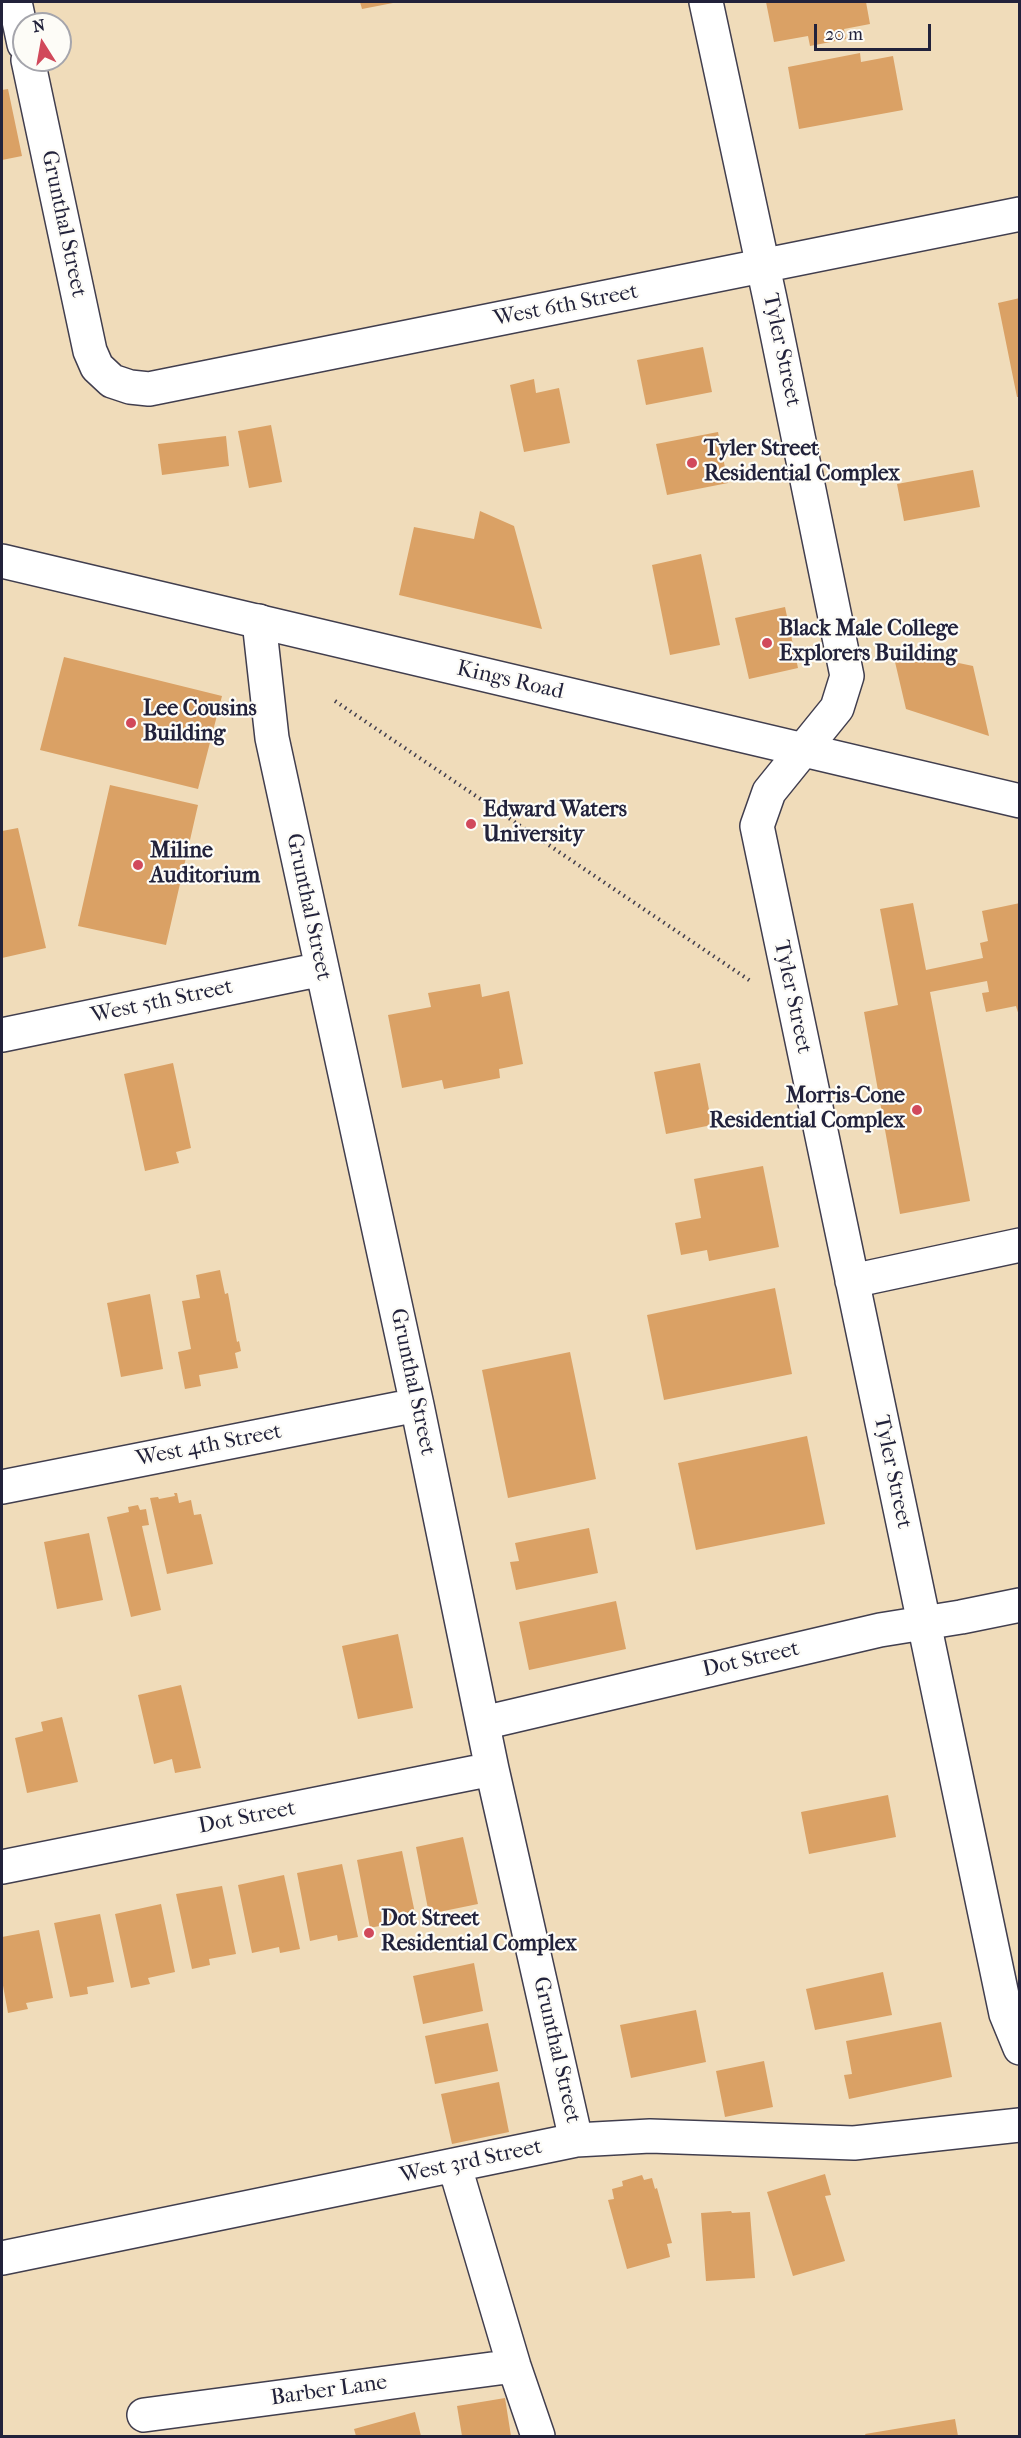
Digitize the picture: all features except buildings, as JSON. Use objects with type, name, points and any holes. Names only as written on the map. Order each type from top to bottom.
[{"type":"street","name":"Tyler Street","points":[[706,2],[847,676],[837,708],[769,792],[757,826],[1006,2014],[1020,2048]]},
{"type":"street","name":"Grunthal Street","points":[[31,72],[90,351],[97,367],[112,381]]},
{"type":"street","name":"West 6th Street","points":[[112,381],[130,387],[149,389],[1020,214]]},
{"type":"street","name":"Kings Road","points":[[2,561],[1020,801]]},
{"type":"street","name":"Grunthal Street","points":[[259,621],[272,738],[417,1405],[492,1769],[576,2140]]},
{"type":"street","name":"West 5th Street","points":[[2,1035],[322,969]]},
{"type":"street","points":[[852,1281],[1020,1245]]},
{"type":"street","name":"West 4th Street","points":[[2,1487],[417,1405]]},
{"type":"street","name":"Dot Street","points":[[483,1723],[880,1630],[1020,1605]]},
{"type":"street","name":"Dot Street","points":[[2,1867],[492,1769]]},
{"type":"street","name":"West 3rd Street","points":[[2,2258],[455,2167],[576,2140],[650,2136],[854,2143],[1020,2125]]},
{"type":"street","points":[[455,2167],[514,2366],[538,2436]]},
{"type":"street","name":"Barber Lane","points":[[144,2415],[514,2366]]},
{"type":"path","points":[[335,701],[753,983]]},
{"type":"place","name":"Tyler Street Residential Complex","points":[[692,463]]},
{"type":"place","name":"Black Male College Explorers Building","points":[[767,643]]},
{"type":"place","name":"Lee Cousins Building","points":[[131,723]]},
{"type":"place","name":"Edward Waters University","points":[[471,824]]},
{"type":"place","name":"Miline Auditorium","points":[[138,865]]},
{"type":"place","name":"Morris-Cone Residential Complex","points":[[917,1110]]},
{"type":"place","name":"Dot Street Residential Complex","points":[[369,1933]]}]
